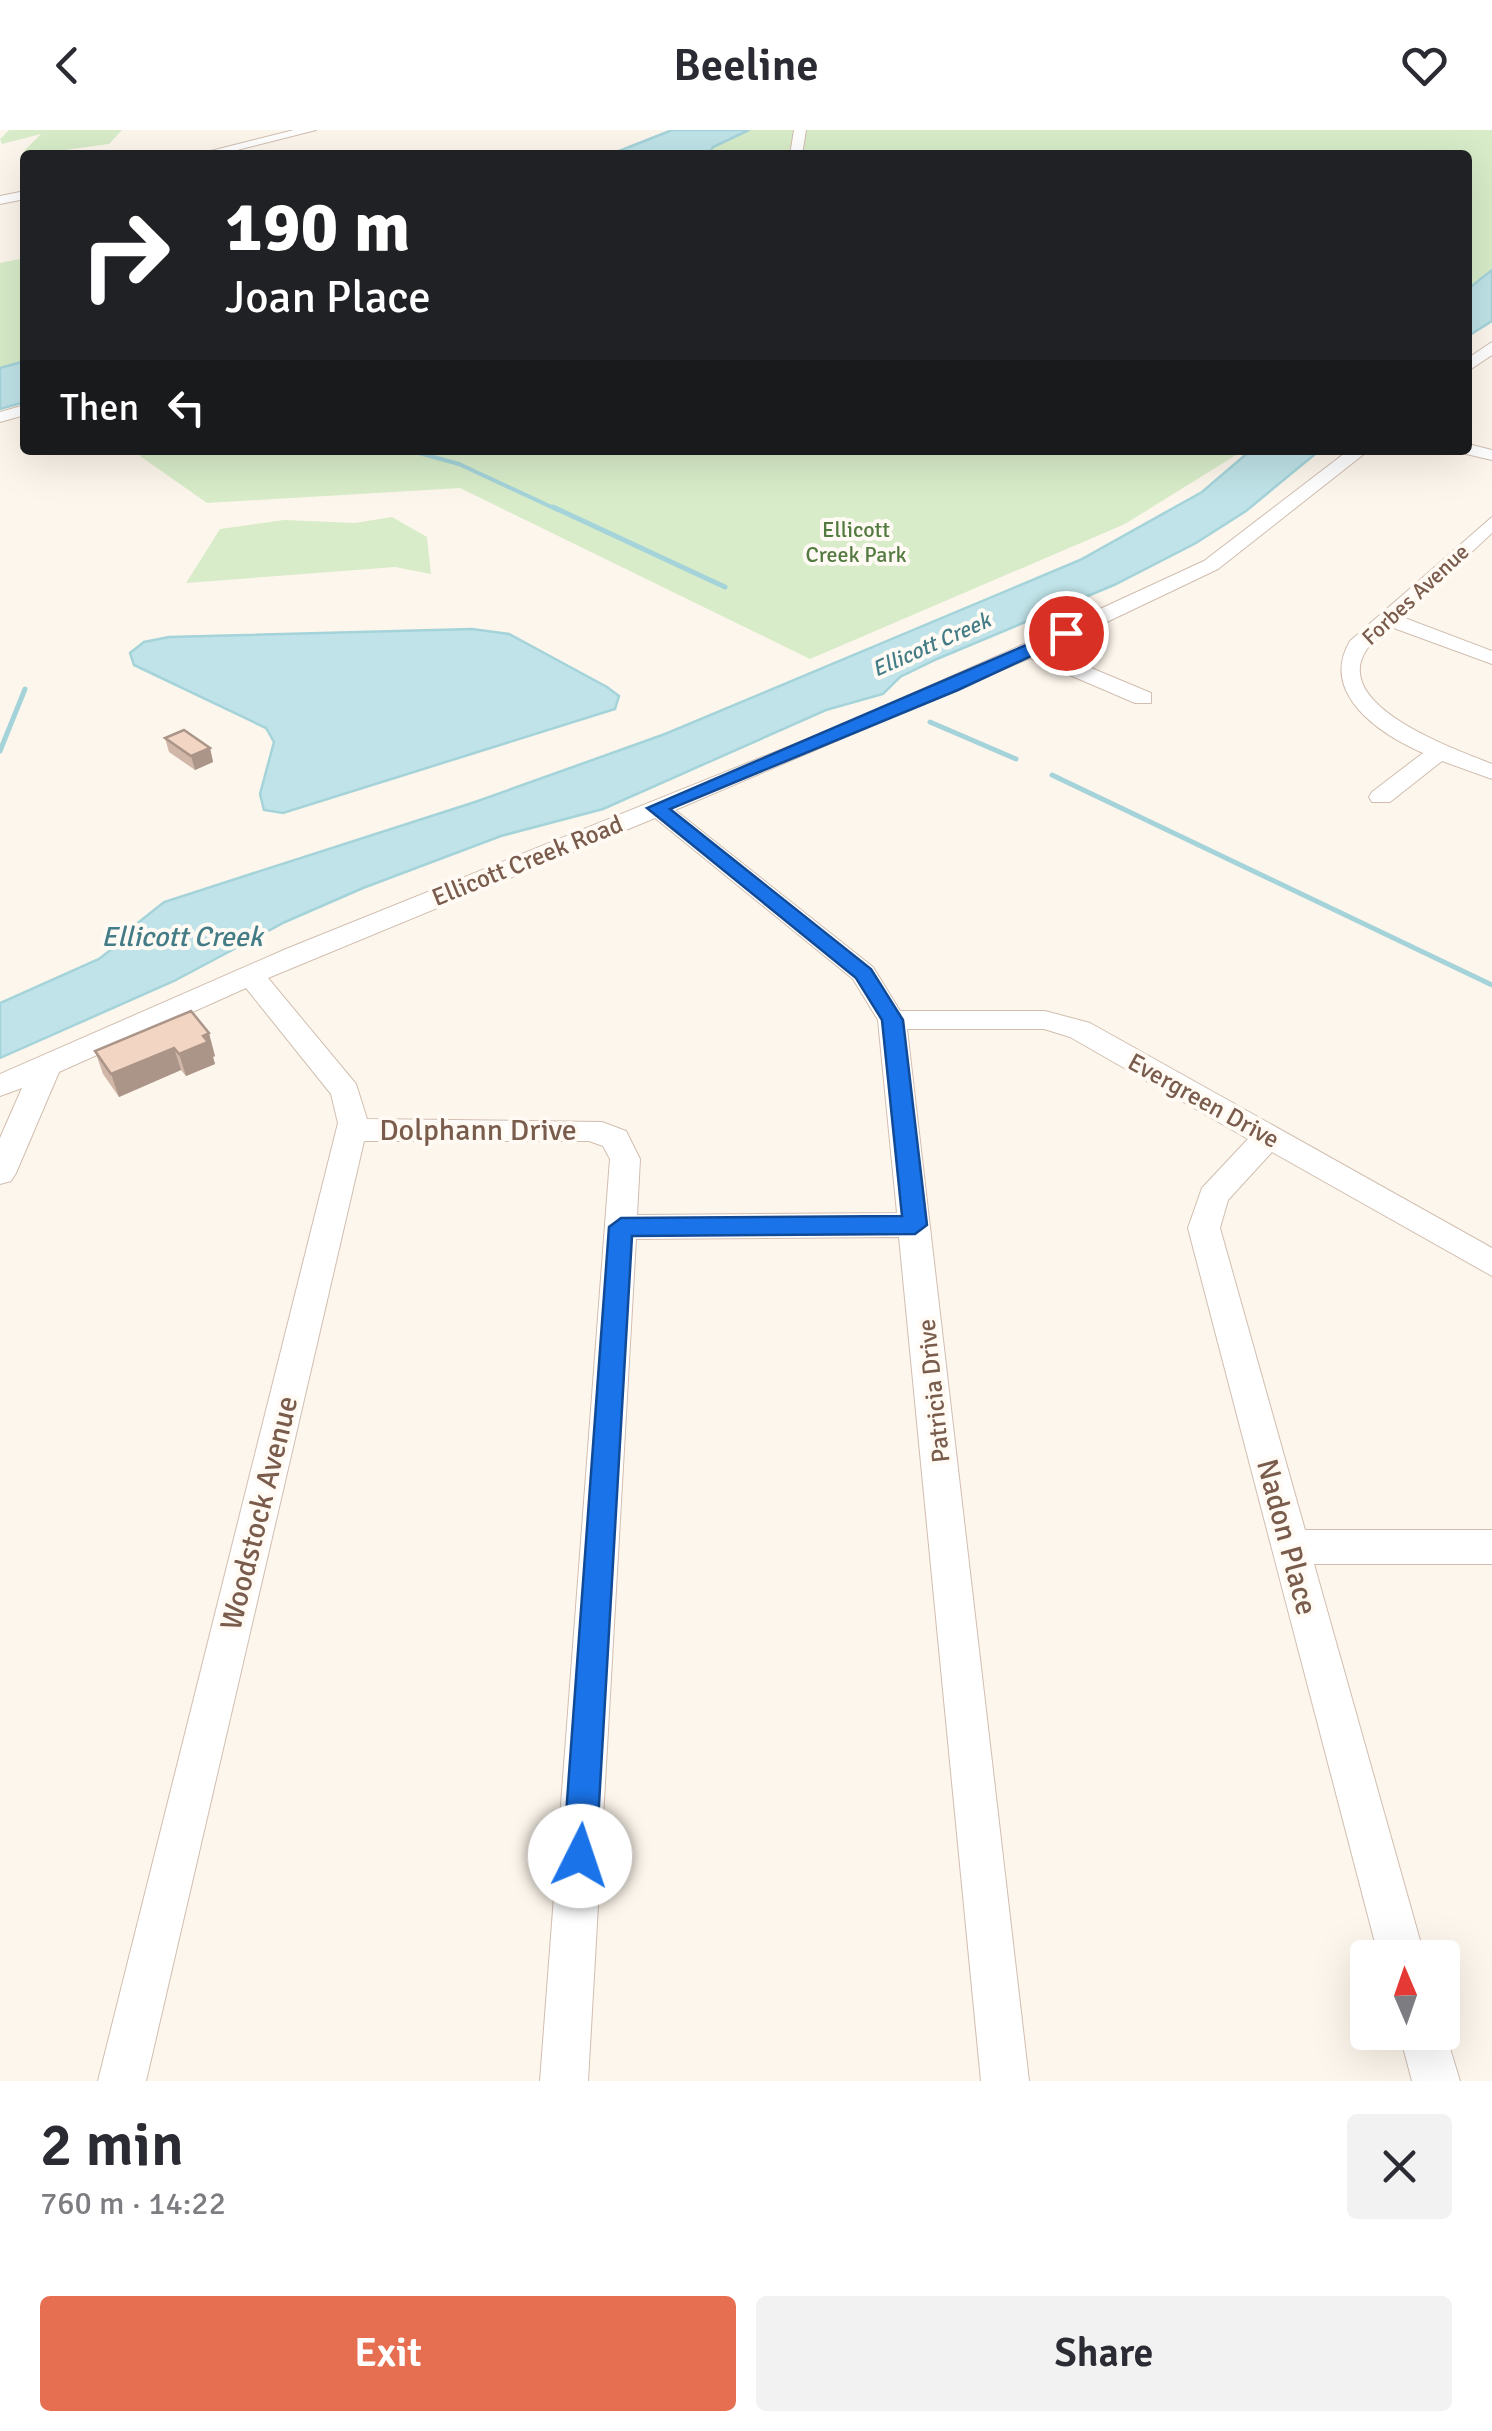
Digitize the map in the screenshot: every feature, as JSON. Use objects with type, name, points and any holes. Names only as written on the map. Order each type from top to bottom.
[{"type":"street","points":[[221,150],[310,130]]},
{"type":"street","points":[[1472,363],[1492,347]]},
{"type":"street","name":"Ellicott Creek Road","points":[[0,1086],[251,975],[850,730],[1030,650],[1211,564],[1353,455]]},
{"type":"street","name":"Forbes Avenue","points":[[1492,523],[1353,656],[1354,686],[1387,722],[1440,751],[1492,772]]},
{"type":"street","points":[[1388,619],[1492,658]]},
{"type":"street","points":[[1030,650],[1143,698]]},
{"type":"street","points":[[1381,797],[1440,751]]},
{"type":"street","name":"Patricia Drive","points":[[656,808],[864,974],[892,1020],[1005,2081]]},
{"type":"street","name":"Woodstock Avenue","points":[[122,2081],[352,1130],[352,1106],[346,1091],[251,975]]},
{"type":"street","name":"Evergreen Drive","points":[[892,1020],[1022,1019],[1062,1024],[1492,1262]]},
{"type":"street","points":[[0,1173],[46,1067]]},
{"type":"street","name":"Dolphann Drive","points":[[352,1130],[603,1133],[622,1148],[621,1227],[564,2081]]},
{"type":"street","name":"Nadon Place","points":[[1269,1136],[1213,1196],[1204,1228],[1397,1940]]},
{"type":"street","points":[[621,1227],[915,1225]]},
{"type":"street","points":[[1290,1547],[1492,1546]]},
{"type":"street","points":[[1428,2050],[1436,2081]]},
{"type":"green space","points":[[9,130],[122,130],[109,144],[65,150],[25,150],[41,134],[2,144],[0,139]]},
{"type":"green space","points":[[749,130],[1492,130],[1492,276],[1472,287],[1472,150],[711,150]]},
{"type":"green space","points":[[20,259],[20,362],[0,368],[0,263]]},
{"type":"green space","name":"Ellicott Creek Park","points":[[1236,455],[1125,524],[810,659],[460,488],[207,503],[140,456]]},
{"type":"green space","points":[[392,517],[427,537],[431,574],[395,567],[186,583],[220,529],[284,520],[355,523]]},
{"type":"water","points":[[672,130],[749,130],[711,150],[622,150]]},
{"type":"water","points":[[1492,270],[1492,321],[1472,334],[1472,286]]},
{"type":"water","points":[[20,362],[20,403],[0,409],[0,368]]},
{"type":"water","name":"Ellicott Creek","points":[[1245,455],[1314,455],[1246,511],[1196,543],[1114,585],[937,659],[900,677],[883,694],[826,710],[603,809],[501,836],[363,888],[285,922],[174,981],[0,1058],[0,1003],[99,959],[164,902],[475,802],[665,734],[1080,560],[1202,492]]},
{"type":"water","points":[[472,629],[509,634],[607,687],[619,696],[615,709],[283,813],[264,810],[260,794],[274,742],[266,728],[134,665],[130,653],[144,642],[169,637]]},
{"type":"building","points":[[184,730],[210,748],[191,756],[165,738]]},
{"type":"building","points":[[191,1011],[209,1033],[203,1036],[208,1042],[179,1054],[174,1048],[111,1074],[95,1051]]},
{"type":"waterway","points":[[426,455],[459,464],[558,510]]},
{"type":"waterway","points":[[553,507],[725,587]]},
{"type":"waterway","points":[[0,751],[25,689]]},
{"type":"waterway","points":[[930,722],[1016,759]]},
{"type":"waterway","points":[[1052,775],[1492,985]]},
{"type":"route","points":[[580,1856],[621,1227],[915,1225],[892,1020],[879,992],[864,974],[656,808],[952,687],[1066,633]]}]
